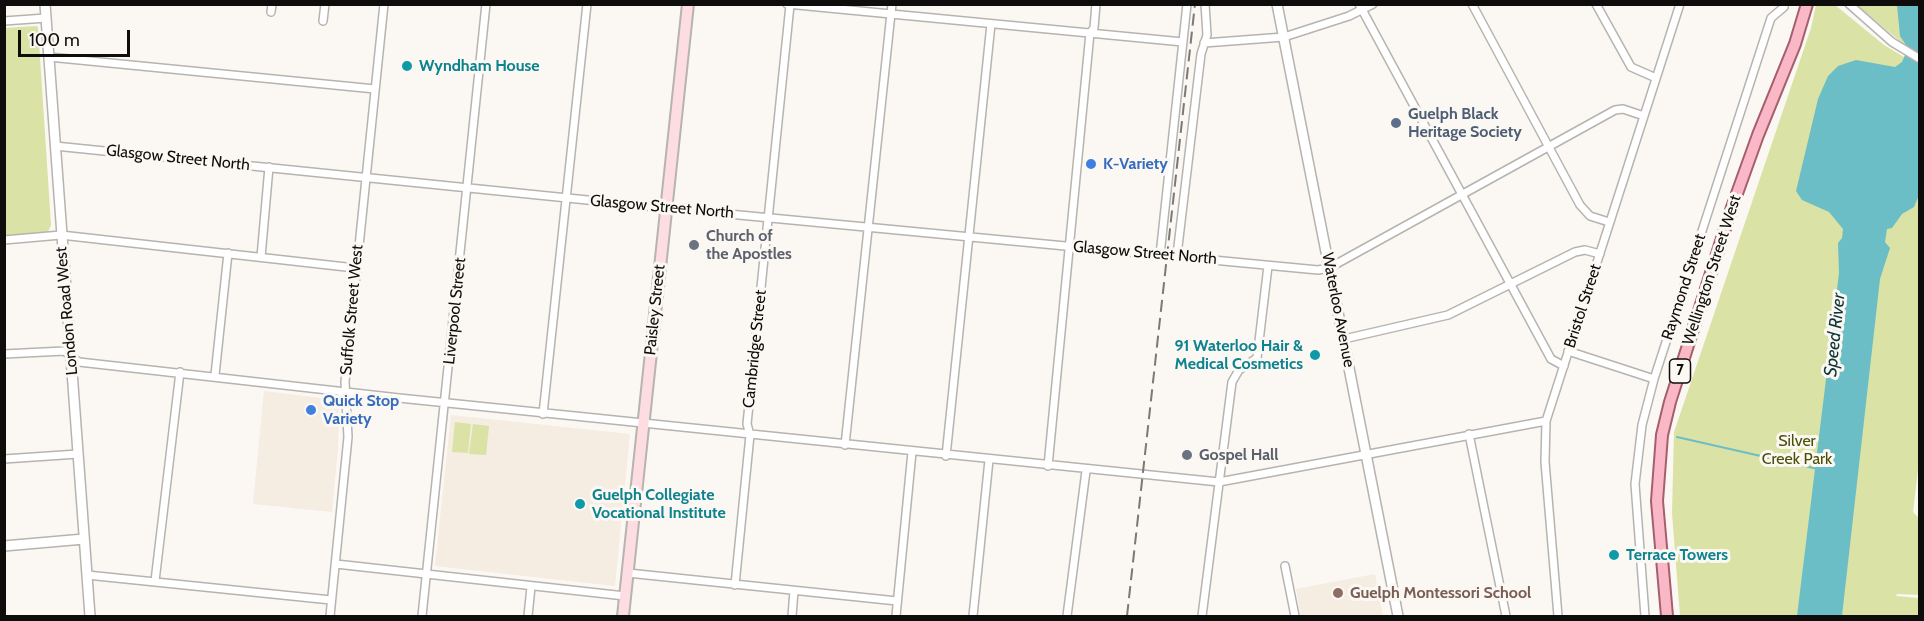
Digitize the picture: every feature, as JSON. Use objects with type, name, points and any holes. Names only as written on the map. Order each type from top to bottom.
[{"type":"main road","name":"Paisley Street","points":[[623,616],[688,4]]},
{"type":"main road","name":"Wellington Street West","points":[[1667,616],[1657,501],[1662,435],[1670,402],[1730,213],[1795,44],[1807,4]]},
{"type":"street","name":"London Road West","points":[[45,4],[90,616]]},
{"type":"street","points":[[323,21],[325,4]]},
{"type":"street","name":"Suffolk Street West","points":[[330,616],[348,437],[346,391],[356,268],[384,4]]},
{"type":"street","name":"Liverpool Street","points":[[422,616],[486,4]]},
{"type":"street","points":[[543,414],[587,4]]},
{"type":"street","points":[[845,445],[892,4]]},
{"type":"street","points":[[1047,466],[1090,33],[1094,28],[1096,4]]},
{"type":"street","points":[[1160,255],[1187,4]]},
{"type":"street","points":[[1177,255],[1204,43],[1207,35],[1205,4]]},
{"type":"street","name":"Waterloo Avenue","points":[[1277,4],[1398,616]]},
{"type":"street","points":[[1204,43],[1284,37],[1373,4]]},
{"type":"street","points":[[1473,4],[1583,209],[1590,216],[1610,222]]},
{"type":"street","points":[[1596,4],[1631,67],[1656,78]]},
{"type":"street","name":"Bristol Street","points":[[1558,616],[1545,459],[1546,421],[1680,4]]},
{"type":"street","points":[[1849,4],[1905,51],[1920,59]]},
{"type":"street","points":[[788,5],[1183,42]]},
{"type":"street","name":"Cambridge Street","points":[[735,585],[750,435],[747,424],[788,5]]},
{"type":"street","points":[[1361,7],[1551,359],[1564,366]]},
{"type":"street","name":"Raymond Street","points":[[1645,616],[1635,484],[1639,438],[1654,379],[1771,18],[1784,7]]},
{"type":"street","points":[[4,21],[46,18]]},
{"type":"street","points":[[946,456],[991,24]]},
{"type":"street","points":[[49,57],[375,89]]},
{"type":"street","points":[[1329,268],[1615,110],[1623,109],[1644,116]]},
{"type":"street","name":"Glasgow Street North","points":[[55,146],[1069,247],[1177,255],[1268,266],[1318,270],[1329,268]]},
{"type":"street","points":[[261,257],[269,167]]},
{"type":"street","points":[[4,240],[61,235],[356,268]]},
{"type":"street","points":[[1344,339],[1448,315],[1575,252],[1585,250],[1600,254]]},
{"type":"street","points":[[215,375],[228,254]]},
{"type":"street","points":[[1203,616],[1232,382],[1239,370],[1254,363],[1259,353],[1268,266]]},
{"type":"street","points":[[4,354],[64,351],[79,362],[215,375],[543,414],[1086,471],[1219,482],[1546,421]]},
{"type":"street","points":[[1568,351],[1654,379]]},
{"type":"street","points":[[155,581],[180,372]]},
{"type":"street","points":[[1469,434],[1506,616]]},
{"type":"street","points":[[896,616],[912,452]]},
{"type":"street","points":[[4,459],[78,454]]},
{"type":"street","points":[[973,616],[989,460]]},
{"type":"street","points":[[1067,616],[1086,471]]},
{"type":"street","points":[[4,546],[84,539]]},
{"type":"street","points":[[336,564],[625,596]]},
{"type":"street","points":[[1285,566],[1295,616]]},
{"type":"street","points":[[628,573],[897,601]]},
{"type":"street","points":[[87,575],[331,600]]},
{"type":"street","points":[[528,616],[531,587]]},
{"type":"street","points":[[792,616],[794,591]]},
{"type":"shaded area","points":[[264,391],[337,400],[339,405],[338,448],[332,512],[253,504]]},
{"type":"shaded area","points":[[451,415],[630,434],[615,586],[435,566]]},
{"type":"shaded area","name":"Guelph Montessori School","points":[[1375,574],[1383,616],[1301,616],[1296,589]]},
{"type":"green space","name":"Silver Creek Park","points":[[1816,5],[1835,5],[1884,45],[1919,66],[1920,453],[1913,512],[1919,518],[1920,595],[1897,594],[1896,596],[1919,598],[1919,616],[1680,616],[1672,513],[1674,432],[1811,28]]},
{"type":"green space","points":[[1857,5],[1919,5],[1908,48]]},
{"type":"green space","points":[[38,27],[51,225],[48,232],[5,236],[5,28]]},
{"type":"green space","points":[[455,422],[471,424],[468,453],[452,452]]},
{"type":"green space","points":[[473,424],[489,426],[486,455],[469,454]]},
{"type":"water","name":"Speed River","points":[[1897,5],[1919,5],[1919,195],[1914,207],[1902,214],[1892,228],[1887,229],[1885,242],[1890,248],[1880,279],[1842,616],[1797,616],[1839,273],[1838,243],[1842,238],[1843,229],[1829,212],[1802,200],[1796,191],[1818,99],[1828,76],[1838,66],[1856,60],[1895,67],[1902,62],[1908,48],[1900,36]]},
{"type":"waterway","points":[[1677,437],[1818,469]]},
{"type":"railway","points":[[1127,616],[1195,4]]},
{"type":"place","name":"Wyndham House","points":[[407,66]]},
{"type":"place","name":"Guelph Black Heritage Society","points":[[1396,123]]},
{"type":"place","name":"K-Variety","points":[[1091,164]]},
{"type":"place","name":"Church of the Apostles","points":[[694,245]]},
{"type":"place","name":"91 Waterloo Hair & Medical Cosmetics","points":[[1315,355]]},
{"type":"place","name":"Quick Stop Variety","points":[[311,410]]},
{"type":"place","name":"Gospel Hall","points":[[1187,455]]},
{"type":"place","name":"Guelph Collegiate Vocational Institute","points":[[580,504]]},
{"type":"place","name":"Terrace Towers","points":[[1614,555]]},
{"type":"place","name":"Guelph Montessori School","points":[[1338,593]]}]
